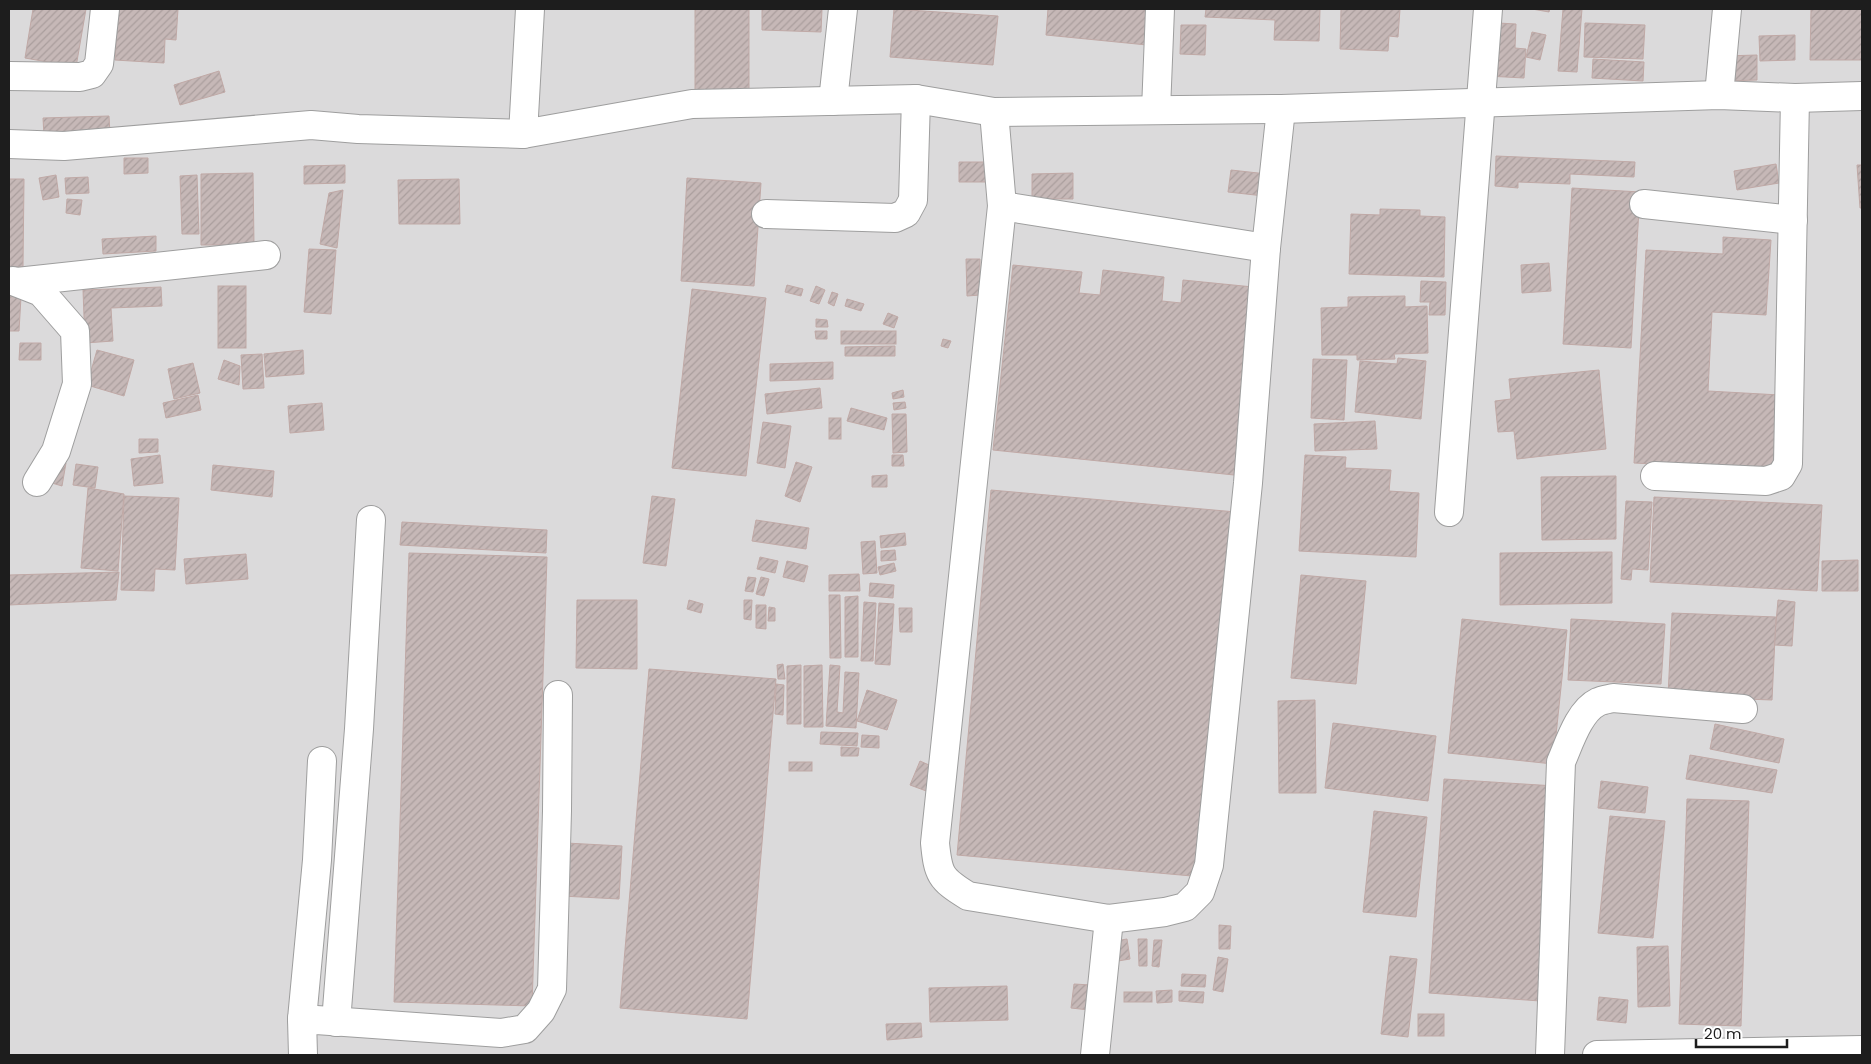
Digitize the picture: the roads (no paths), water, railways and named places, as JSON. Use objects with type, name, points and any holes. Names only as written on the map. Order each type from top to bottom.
[{"type":"street","points":[[9,76],[80,77],[92,74],[99,64],[105,9]]},
{"type":"street","points":[[523,134],[530,9]]},
{"type":"street","points":[[833,101],[843,9]]},
{"type":"street","points":[[1156,110],[1160,9]]},
{"type":"street","points":[[1449,512],[1479,104],[1488,9]]},
{"type":"street","points":[[1719,96],[1727,9]]},
{"type":"street","points":[[9,144],[64,146],[311,125],[358,129],[523,134],[692,104],[916,99],[994,112],[1281,109],[1719,96],[1795,98],[1862,96]]},
{"type":"street","points":[[1655,476],[1766,481],[1781,476],[1788,464],[1795,98]]},
{"type":"street","points":[[766,214],[894,218],[906,213],[913,200],[916,99]]},
{"type":"street","points":[[994,112],[1002,206],[935,843],[938,868],[949,885],[968,896],[1109,919],[1164,912],[1186,907],[1200,892],[1209,865],[1248,483],[1266,248],[1281,109]]},
{"type":"street","points":[[1644,204],[1793,220]]},
{"type":"street","points":[[1002,206],[1266,248]]},
{"type":"street","points":[[13,281],[266,255]]},
{"type":"street","points":[[13,281],[41,292],[75,331],[77,384],[56,451],[37,482]]},
{"type":"street","points":[[336,1022],[359,730],[371,520]]},
{"type":"street","points":[[302,1019],[501,1033],[525,1029],[541,1011],[552,989],[557,831],[558,694]]},
{"type":"street","points":[[1550,1055],[1561,762],[1570,739],[1585,713],[1598,702],[1614,698],[1743,709]]},
{"type":"street","points":[[303,1055],[302,1019],[317,860],[322,761]]},
{"type":"street","points":[[1095,1055],[1109,919]]},
{"type":"street","points":[[1597,1055],[1862,1050]]}]
